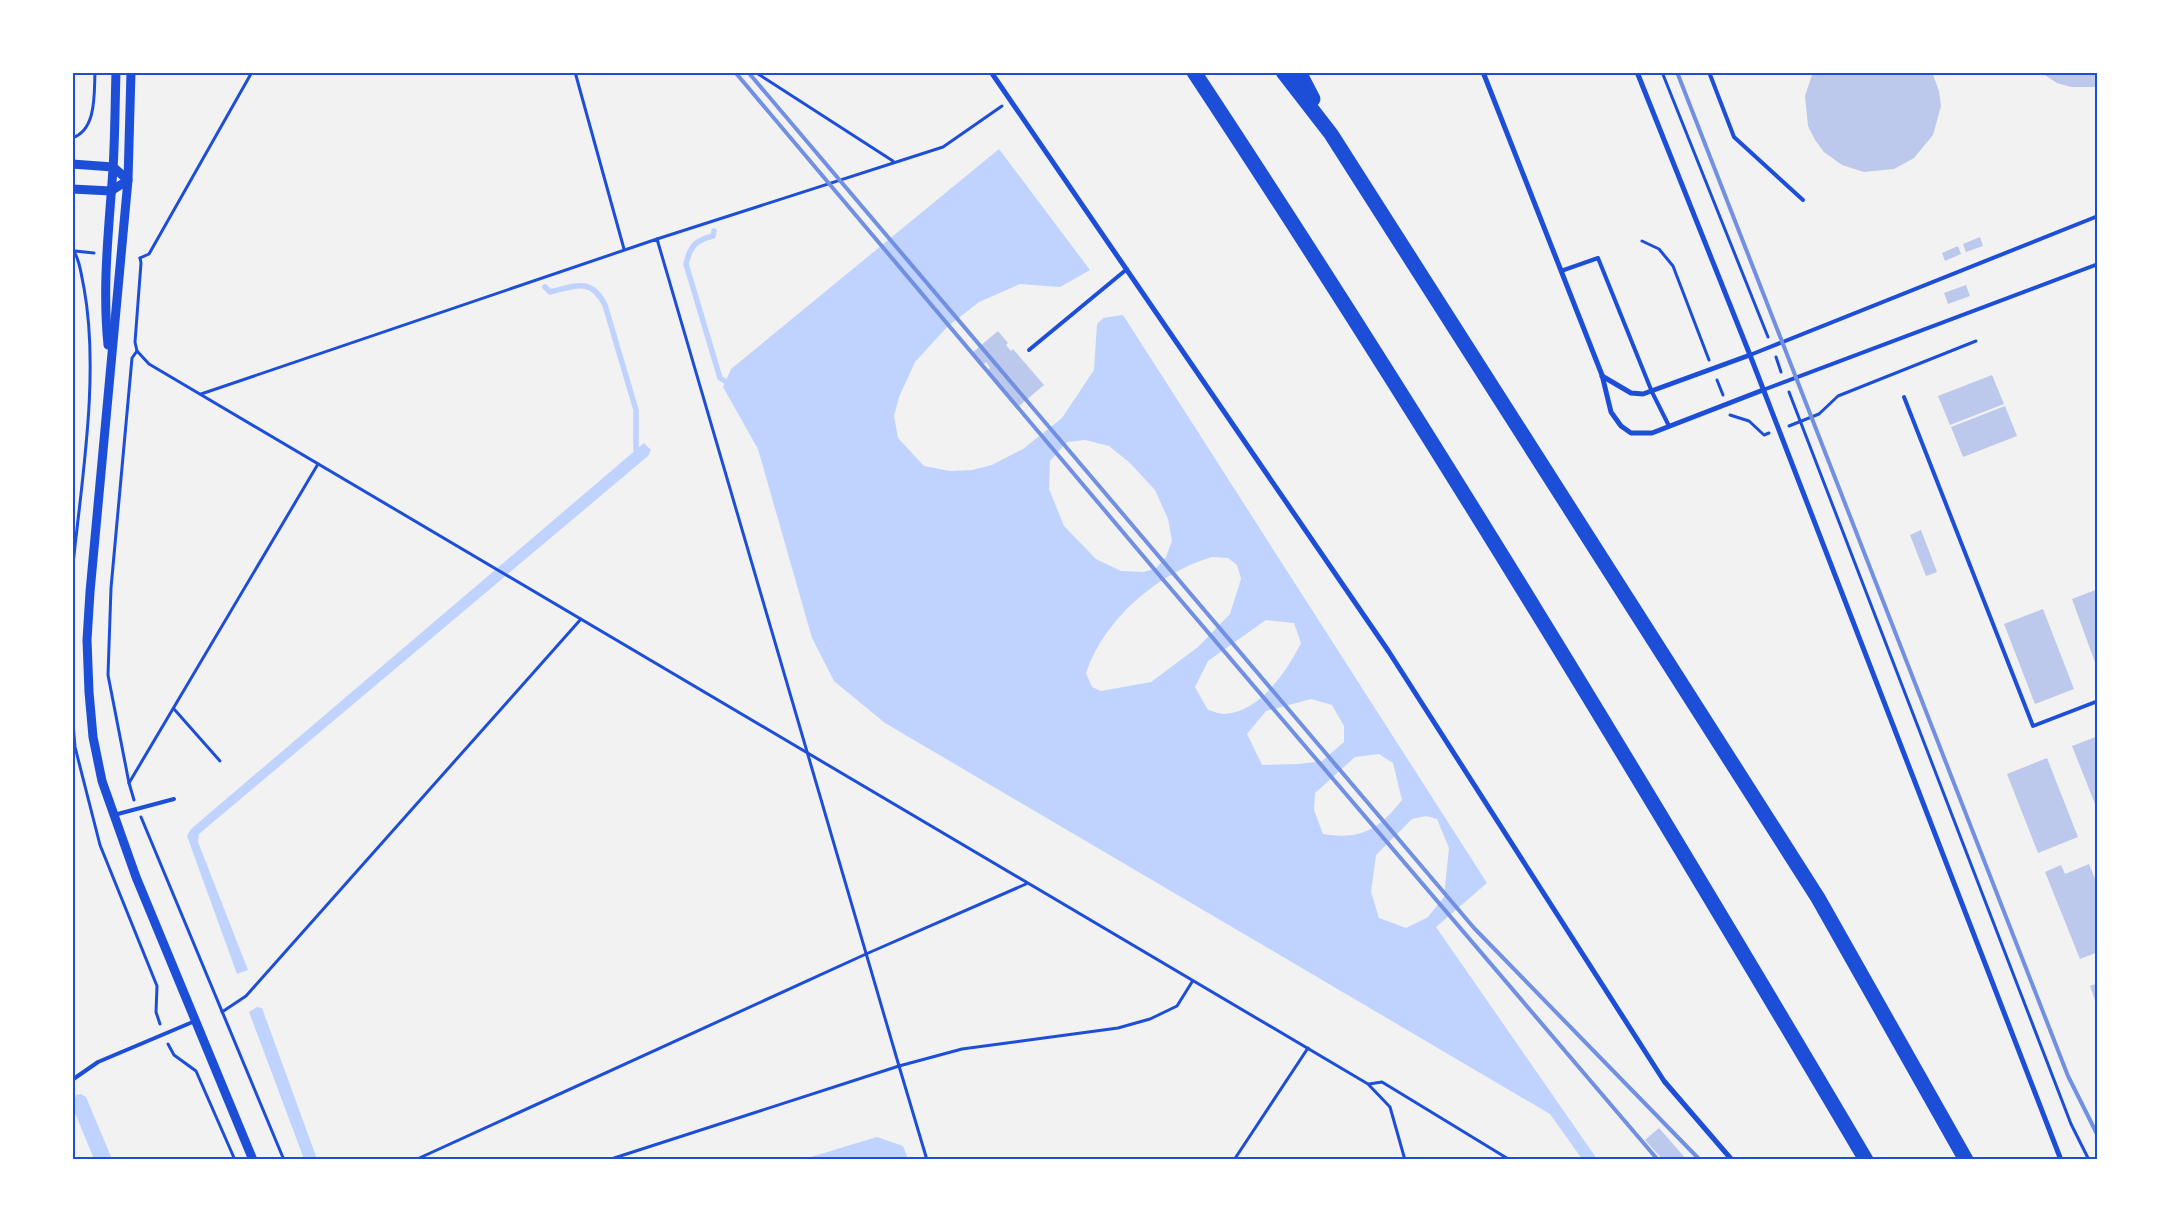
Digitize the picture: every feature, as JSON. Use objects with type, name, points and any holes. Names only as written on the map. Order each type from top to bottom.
[{"type":"highway","points":[[1194,72],[1309,246],[1669,828],[1866,1160]]},
{"type":"highway","points":[[1283,72],[1330,134],[1818,898],[1966,1160]]},
{"type":"highway","points":[[1299,72],[1330,134]]},
{"type":"street","points":[[110,362],[104,308],[113,167],[116,72]]},
{"type":"street","points":[[131,72],[128,180],[110,362],[87,640],[93,737],[102,781],[113,816],[253,1160]]},
{"type":"street","points":[[991,72],[1389,652],[1664,1081],[1732,1160]]},
{"type":"street","points":[[1483,72],[1602,376],[1611,412],[1621,426],[1631,433],[1652,433],[1763,390]]},
{"type":"street","points":[[1637,72],[1750,355],[2061,1160]]},
{"type":"street","points":[[72,164],[113,167],[128,180]]},
{"type":"street","points":[[72,189],[111,191],[128,180]]},
{"type":"street","points":[[1602,376],[1631,393],[1652,392],[1750,355]]},
{"type":"lane","points":[[1709,72],[1734,137],[1803,200]]},
{"type":"lane","points":[[1750,355],[2098,216]]},
{"type":"lane","points":[[1561,271],[1598,258],[1652,392],[1669,426]]},
{"type":"lane","points":[[1763,390],[1972,313],[2098,264]]},
{"type":"lane","points":[[1030,350],[1127,269]]},
{"type":"lane","points":[[1904,396],[2033,726],[2098,701]]},
{"type":"lane","points":[[113,816],[174,799]]},
{"type":"lane","points":[[72,1080],[98,1062],[195,1021]]},
{"type":"path","points":[[72,138],[78,136],[93,115],[95,72]]},
{"type":"path","points":[[252,72],[149,254],[140,258],[135,328],[137,351],[149,364],[1192,982],[1368,1084],[1390,1107],[1406,1160]]},
{"type":"path","points":[[575,72],[624,249]]},
{"type":"path","points":[[755,72],[893,162]]},
{"type":"path","points":[[1662,72],[1772,346],[2071,1124],[2089,1160]]},
{"type":"path","points":[[201,394],[624,249],[943,147],[1010,101]]},
{"type":"path","points":[[657,239],[927,1160]]},
{"type":"path","points":[[1642,241],[1659,249],[1673,266],[1731,416],[1749,421],[1764,435],[1819,414],[1838,396],[1976,341]]},
{"type":"path","points":[[72,248],[79,264],[88,317],[90,386],[72,574]]},
{"type":"path","points":[[137,351],[132,358],[111,588],[108,676],[129,783],[138,810],[284,1160]]},
{"type":"path","points":[[129,783],[318,464]]},
{"type":"path","points":[[222,1012],[246,996],[581,620]]},
{"type":"path","points":[[174,709],[220,761]]},
{"type":"path","points":[[72,712],[75,747],[100,846],[157,986],[156,1012],[164,1035],[174,1055],[196,1071],[235,1160]]},
{"type":"path","points":[[415,1160],[866,954],[1027,884]]},
{"type":"path","points":[[608,1160],[899,1066],[962,1049],[1126,1026],[1150,1019],[1177,1006],[1192,982]]},
{"type":"path","points":[[1234,1160],[1308,1048]]},
{"type":"path","points":[[1368,1084],[1382,1082],[1510,1160]]},
{"type":"water","points":[[999,149],[1090,270],[1060,287],[1020,284],[979,302],[947,327],[915,362],[899,397],[894,416],[898,438],[924,466],[950,471],[972,470],[992,465],[1023,449],[1062,418],[1094,370],[1097,324],[1103,318],[1123,315],[1487,883],[1436,927],[1597,1159],[1582,1159],[1550,1114],[885,723],[834,681],[812,638],[758,449],[723,387],[731,369]],"holes":[[[1085,440],[1109,446],[1130,463],[1155,490],[1168,519],[1172,541],[1166,557],[1156,568],[1144,572],[1121,571],[1096,559],[1064,526],[1049,489],[1050,461],[1067,442]],[[1212,557],[1228,558],[1237,565],[1241,579],[1230,614],[1198,647],[1151,682],[1101,691],[1092,687],[1086,673],[1094,653],[1106,634],[1136,601],[1153,586],[1172,574]],[[1266,620],[1294,623],[1301,643],[1288,666],[1271,688],[1249,706],[1237,712],[1224,714],[1208,710],[1195,687],[1208,661]],[[1311,699],[1332,705],[1344,726],[1344,742],[1322,761],[1262,765],[1247,734],[1266,711]],[[1379,754],[1393,763],[1402,800],[1385,819],[1368,830],[1348,835],[1323,834],[1314,810],[1315,793],[1355,757]],[[1426,816],[1437,819],[1449,848],[1444,897],[1428,917],[1406,928],[1379,918],[1371,892],[1376,855],[1412,819]]]},
{"type":"water","points":[[644,443],[651,450],[648,456],[199,834],[198,842],[248,970],[237,974],[187,836],[191,829]]},
{"type":"water","points":[[257,1007],[262,1008],[317,1159],[304,1159],[249,1012]]},
{"type":"water","points":[[81,1094],[86,1097],[112,1159],[94,1159],[73,1108],[76,1095]]},
{"type":"water","points":[[877,1137],[903,1146],[908,1159],[804,1159]]},
{"type":"building","points":[[1813,72],[1932,72],[1939,91],[1941,106],[1933,135],[1914,158],[1894,169],[1864,172],[1842,165],[1824,152],[1808,126],[1805,96]]},
{"type":"building","points":[[2040,72],[2098,72],[2098,87],[2071,87],[2057,83]]},
{"type":"building","points":[[1980,237],[1983,246],[1966,252],[1963,244]]},
{"type":"building","points":[[1958,246],[1961,254],[1945,261],[1942,253]]},
{"type":"building","points":[[1966,285],[1970,296],[1948,304],[1944,293]]},
{"type":"building","points":[[998,331],[1008,343],[1006,345],[1011,351],[1013,349],[1044,385],[1019,406],[988,370],[990,368],[986,362],[984,364],[973,352]]},
{"type":"building","points":[[1992,375],[2004,404],[1950,425],[1938,396]]},
{"type":"building","points":[[2005,406],[2017,436],[1963,457],[1951,427]]},
{"type":"building","points":[[1921,530],[1937,572],[1926,576],[1910,535]]},
{"type":"building","points":[[2098,589],[2098,668],[2097,668],[2072,599]]},
{"type":"building","points":[[2043,609],[2074,689],[2035,704],[2004,624]]},
{"type":"building","points":[[2098,736],[2098,809],[2097,809],[2072,746]]},
{"type":"building","points":[[2047,758],[2078,837],[2038,853],[2007,774]]},
{"type":"building","points":[[2089,864],[2098,886],[2098,952],[2080,959],[2045,872],[2061,865],[2065,874]]},
{"type":"building","points":[[2098,983],[2098,1006],[2097,1006],[2090,986]]},
{"type":"building","points":[[1659,1128],[1687,1160],[1663,1160],[1645,1140]]},
{"type":"waterway","points":[[714,231],[713,236],[698,242],[692,248],[686,264],[720,378],[725,381]]},
{"type":"waterway","points":[[545,287],[550,292],[582,286],[594,290],[600,296],[605,305],[636,410],[636,450]]},
{"type":"railway","points":[[735,72],[1160,576],[1658,1160]]},
{"type":"railway","points":[[748,72],[1474,928],[1700,1160]]},
{"type":"railway","points":[[1677,72],[2068,1076],[2098,1136]]}]
